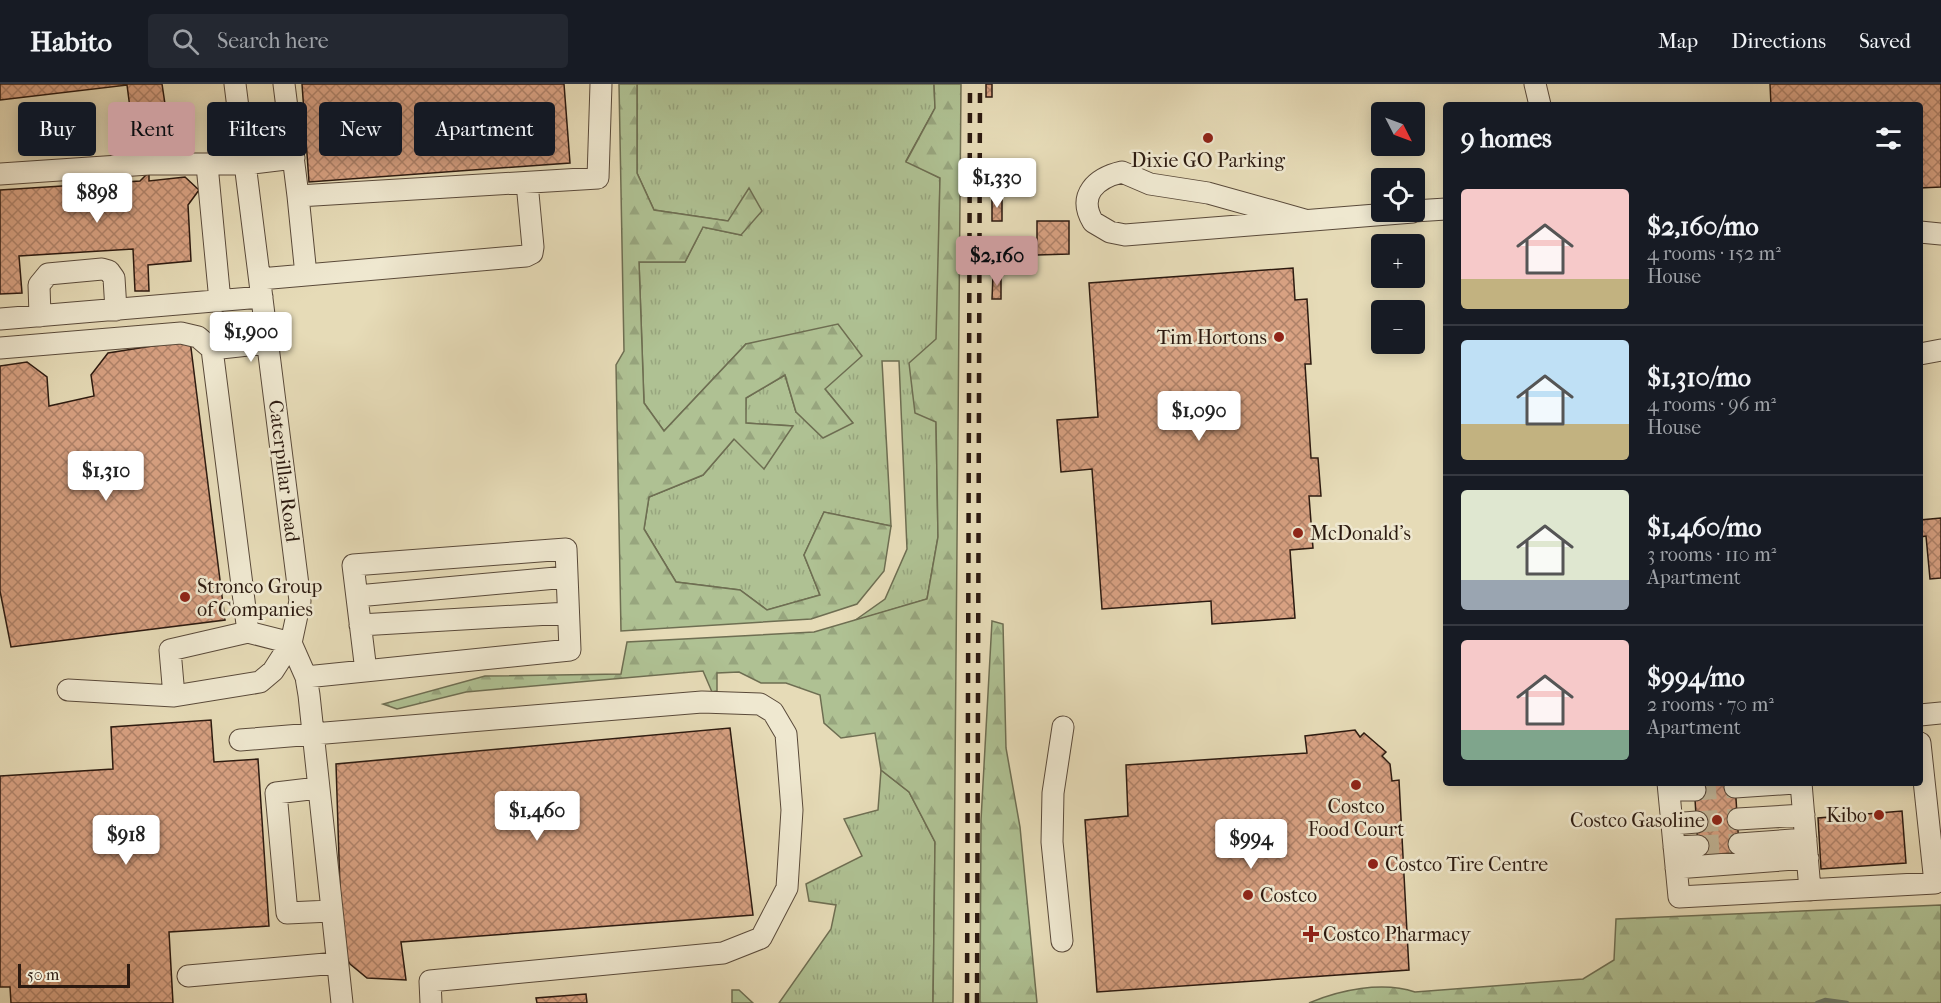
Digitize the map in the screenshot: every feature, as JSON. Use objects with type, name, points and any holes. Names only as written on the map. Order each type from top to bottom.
[{"type":"street","name":"Caterpillar Road","points":[[235,84],[300,601],[291,643]]},
{"type":"street","points":[[284,84],[306,275]]},
{"type":"street","points":[[298,196],[598,178],[601,84]]},
{"type":"street","points":[[1535,84],[1539,102]]},
{"type":"street","points":[[0,174],[149,164],[245,164],[294,158]]},
{"type":"street","points":[[207,165],[220,301]]},
{"type":"street","points":[[1305,220],[1208,193],[1150,184],[1122,172],[1099,180],[1090,189],[1086,202],[1093,222],[1110,232],[1125,235],[1371,215]]},
{"type":"street","points":[[0,319],[220,301],[306,275],[526,256],[532,253],[533,247],[527,183]]},
{"type":"street","points":[[1425,210],[1443,209]]},
{"type":"street","points":[[1923,232],[1941,234]]},
{"type":"street","points":[[40,316],[39,285],[48,274],[102,269],[109,271],[114,278],[116,310]]},
{"type":"street","points":[[0,348],[181,333],[198,337],[212,349],[248,633]]},
{"type":"street","points":[[212,349],[268,343]]},
{"type":"street","points":[[1923,353],[1941,350]]},
{"type":"street","points":[[306,677],[366,671],[570,650],[566,549],[353,565],[366,671]]},
{"type":"street","points":[[357,596],[567,577]]},
{"type":"street","points":[[360,626],[568,613]]},
{"type":"street","points":[[174,696],[170,650],[248,633],[291,643]]},
{"type":"street","points":[[291,643],[306,677],[342,1003]]},
{"type":"street","points":[[68,690],[174,696],[260,682],[273,671],[291,643]]},
{"type":"street","points":[[240,740],[313,735],[397,725],[702,702],[760,704],[773,712],[786,734],[792,810],[787,888],[761,938],[723,953],[430,981],[431,1003]]},
{"type":"street","points":[[1923,715],[1941,713]]},
{"type":"street","points":[[1062,941],[1052,842],[1053,793],[1063,727]]},
{"type":"street","points":[[1695,790],[1669,787],[1679,897],[1935,883],[1923,771]]},
{"type":"street","points":[[1736,787],[1751,786]]},
{"type":"street","points":[[1801,786],[1810,890]]},
{"type":"street","points":[[318,788],[276,794],[287,913],[331,911]]},
{"type":"street","points":[[1738,819],[1804,815]]},
{"type":"street","points":[[1672,824],[1697,822]]},
{"type":"street","points":[[1739,844],[1807,848]]},
{"type":"street","points":[[1675,857],[1698,846]]},
{"type":"street","points":[[1675,857],[1807,848]]},
{"type":"street","points":[[188,976],[337,963]]},
{"type":"green space","points":[[619,84],[637,84],[637,173],[654,210],[728,221],[749,188],[762,211],[741,235],[703,227],[685,262],[639,262],[644,403],[664,431],[746,344],[838,324],[862,356],[825,389],[853,423],[823,438],[796,412],[785,375],[746,398],[746,423],[793,426],[764,469],[734,439],[703,475],[649,497],[644,529],[676,582],[740,590],[767,610],[820,595],[804,555],[824,512],[891,526],[884,571],[857,604],[811,619],[621,631],[616,365],[624,351]]},
{"type":"green space","points":[[637,84],[934,84],[935,108],[906,161],[940,178],[936,422],[938,537],[927,599],[854,621],[885,599],[907,549],[899,361],[882,361],[891,526],[824,512],[804,555],[820,595],[767,610],[740,590],[676,582],[644,529],[649,497],[703,475],[735,438],[764,468],[792,426],[745,423],[746,398],[785,375],[796,412],[852,422],[825,389],[746,344],[664,431],[644,403],[639,262],[685,262],[703,227],[741,235],[728,221],[654,210],[637,173]]},
{"type":"green space","points":[[934,84],[961,84],[953,1003],[933,1003],[935,842],[909,792],[881,770],[875,733],[841,738],[824,723],[820,695],[786,683],[761,683],[739,672],[717,673],[717,691],[712,692],[703,671],[466,692],[397,709],[383,704],[485,676],[621,674],[627,642],[814,632],[927,599],[938,537],[936,422],[915,413],[909,363],[936,339],[940,178],[906,162],[935,108]]},
{"type":"green space","points":[[992,621],[1003,624],[1006,748],[1020,827],[1037,1003],[980,1003],[981,820]]},
{"type":"green space","points":[[881,770],[909,792],[935,842],[933,1003],[779,1003],[831,929],[836,905],[809,901],[806,884],[862,856],[844,819],[878,810]]},
{"type":"green space","points":[[1941,905],[1941,1003],[1309,1003],[1361,988],[1389,987],[1415,992],[1583,979],[1614,960],[1616,919]]},
{"type":"green space","points":[[732,990],[739,990],[753,1003],[732,1003]]},
{"type":"building","points":[[0,84],[162,84],[165,102],[129,102],[127,85],[0,100]]},
{"type":"building","points":[[302,84],[564,84],[570,163],[309,182],[307,102],[303,102]]},
{"type":"building","points":[[986,84],[992,84],[992,97],[986,97]]},
{"type":"building","points":[[1770,84],[1941,84],[1941,187],[1923,188],[1923,102],[1771,102]]},
{"type":"building","points":[[149,172],[149,181],[185,177],[199,190],[188,205],[191,261],[148,265],[149,291],[135,291],[133,249],[19,256],[22,293],[0,294],[0,190],[140,181]]},
{"type":"building","points":[[992,197],[1002,197],[1002,221],[992,221]]},
{"type":"building","points":[[1037,221],[1069,221],[1069,254],[1037,255]]},
{"type":"building","points":[[1293,268],[1295,300],[1307,299],[1311,364],[1305,364],[1311,458],[1318,458],[1321,496],[1309,496],[1313,548],[1290,550],[1295,618],[1212,624],[1211,601],[1102,609],[1092,469],[1061,472],[1057,420],[1098,417],[1089,283]]},
{"type":"building","points":[[993,275],[1001,275],[1001,299],[992,299]]},
{"type":"building","points":[[190,340],[225,620],[11,647],[0,591],[0,366],[27,362],[47,377],[49,406],[94,396],[91,375],[108,353]]},
{"type":"building","points":[[1941,518],[1941,578],[1930,579],[1926,536],[1923,536],[1923,520]]},
{"type":"building","points":[[211,720],[214,762],[258,759],[269,926],[169,932],[173,1003],[11,1003],[10,987],[0,987],[0,776],[113,769],[111,727]]},
{"type":"building","points":[[730,728],[753,915],[401,942],[406,980],[367,978],[350,964],[342,952],[336,764]]},
{"type":"building","name":"Costco","points":[[1355,730],[1360,737],[1364,733],[1386,752],[1382,756],[1390,764],[1392,781],[1399,780],[1409,970],[1097,992],[1085,820],[1128,816],[1126,765],[1307,753],[1305,736]]},
{"type":"building","points":[[1694,786],[1735,786],[1740,862],[1699,864]]},
{"type":"building","points":[[1902,811],[1906,863],[1821,869],[1818,818]]},
{"type":"building","points":[[586,994],[587,1003],[537,1003],[536,998]]},
{"type":"waterway","points":[[1817,1003],[1825,1000],[1847,1003]]},
{"type":"tunnel","points":[[1695,790],[1735,787]]},
{"type":"tunnel","points":[[1697,822],[1738,819]]},
{"type":"tunnel","points":[[1698,846],[1739,844]]},
{"type":"railway","points":[[967,1003],[970,84]]},
{"type":"railway","points":[[977,1003],[980,84]]},
{"type":"place","name":"Dixie GO Parking","points":[[1208,138]]},
{"type":"place","name":"Tim Hortons","points":[[1279,337]]},
{"type":"place","name":"McDonald's","points":[[1298,533]]},
{"type":"place","name":"Stronco Group of Companies","points":[[185,597]]},
{"type":"place","name":"Costco Food Court","points":[[1356,785]]},
{"type":"place","name":"Kibo","points":[[1879,815]]},
{"type":"place","name":"Costco Gasoline","points":[[1717,820]]},
{"type":"place","name":"Costco Tire Centre","points":[[1373,864]]},
{"type":"place","name":"Costco","points":[[1248,895]]},
{"type":"place","name":"Costco Pharmacy","points":[[1311,934]]}]
